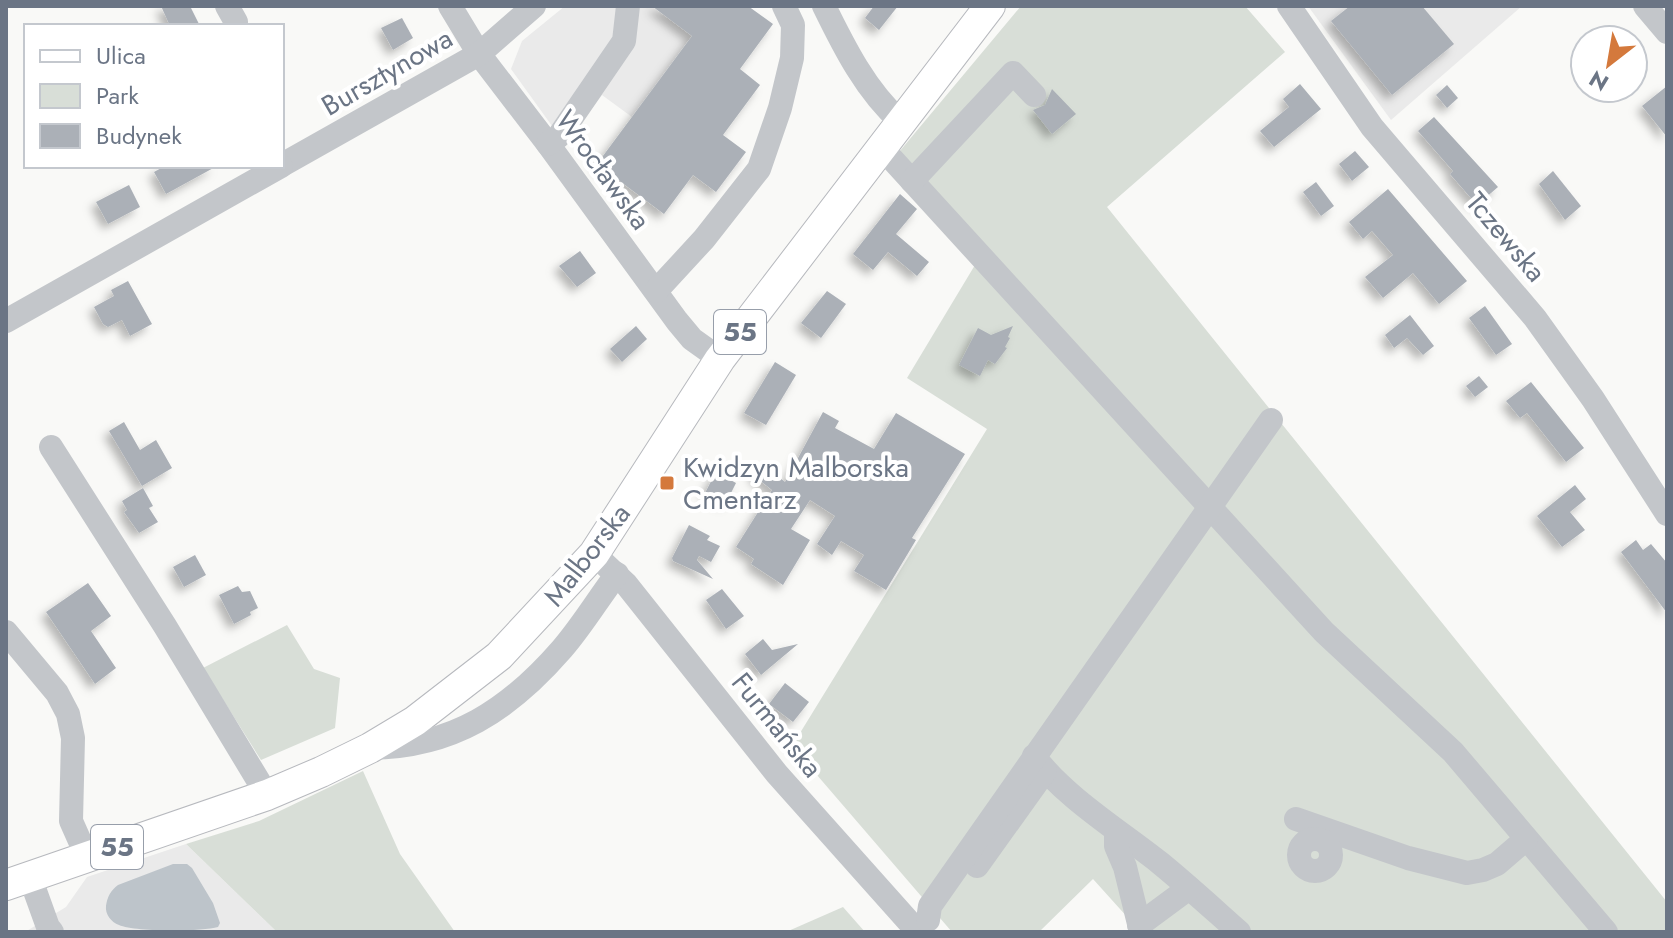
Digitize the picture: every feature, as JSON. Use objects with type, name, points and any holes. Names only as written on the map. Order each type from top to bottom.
[{"type":"main road","name":"Malborska","points":[[18,881],[267,795],[370,748],[415,721],[499,656],[594,554],[720,359],[990,6]]},
{"type":"street","name":"Wrocławska","points":[[450,6],[479,54],[692,339],[720,359]]},
{"type":"street","name":"Bursztynowa","points":[[284,164],[479,54],[534,6]]},
{"type":"street","points":[[548,144],[559,136],[624,41],[628,6]]},
{"type":"street","points":[[656,291],[704,239],[759,169],[780,108],[792,58],[793,25],[784,6]]},
{"type":"street","points":[[824,6],[865,80],[886,109],[901,122]]},
{"type":"street","name":"Tczewska","points":[[1289,6],[1372,127],[1535,318],[1593,399],[1667,514]]},
{"type":"street","points":[[1645,6],[1667,32]]},
{"type":"street","points":[[912,181],[1013,73],[1034,95]]},
{"type":"street","points":[[881,147],[1324,632],[1453,752],[1606,932]]},
{"type":"street","name":"Bursztynowa","points":[[6,321],[277,168]]},
{"type":"street","points":[[921,928],[930,906],[1040,764],[1208,507],[1271,420]]},
{"type":"street","points":[[51,447],[165,626],[267,795]]},
{"type":"street","name":"Furmańska","points":[[594,554],[617,574],[777,774],[921,928]]},
{"type":"street","points":[[370,748],[404,748],[484,719],[527,686],[564,648],[617,574]]},
{"type":"street","points":[[6,632],[57,693],[68,714],[73,738],[71,821],[87,857]]},
{"type":"street","points":[[1040,764],[1239,932]]},
{"type":"street","points":[[1296,819],[1337,842],[1467,873],[1497,864],[1526,839]]},
{"type":"street","points":[[1116,831],[1116,846],[1125,867],[1140,928],[1189,888]]},
{"type":"street","points":[[18,881],[47,930]]},
{"type":"shaded area","points":[[565,6],[654,6],[692,36],[632,117],[602,95],[565,144],[511,69],[522,41]]},
{"type":"shaded area","points":[[1308,6],[1522,6],[1391,120]]},
{"type":"shaded area","points":[[186,844],[277,932],[25,932],[66,907],[87,877]]},
{"type":"shaded area","points":[[173,864],[187,864],[192,868],[213,903],[220,923],[218,927],[153,930],[127,927],[111,920],[106,912],[107,900],[118,885]]},
{"type":"green space","points":[[1021,6],[1245,6],[1285,52],[1107,207],[1667,902],[1667,932],[1133,932],[1129,919],[1093,879],[1039,932],[952,932],[792,746],[987,429],[907,378],[978,260],[889,164]]},
{"type":"green space","points":[[287,625],[314,669],[340,678],[335,728],[261,760],[203,668]]},
{"type":"green space","points":[[363,771],[400,854],[455,932],[277,932],[186,844],[259,821]]},
{"type":"green space","points":[[843,907],[865,932],[786,932]]},
{"type":"building","points":[[161,6],[190,6],[199,24],[169,24]]},
{"type":"building","points":[[652,6],[748,6],[773,24],[740,69],[760,85],[723,135],[746,152],[716,192],[693,175],[664,214],[597,164],[692,36]]},
{"type":"building","points":[[874,6],[898,6],[879,30],[865,18]]},
{"type":"building","points":[[1350,6],[1422,6],[1454,44],[1392,95],[1331,21]]},
{"type":"building","points":[[402,18],[413,38],[393,50],[381,28]]},
{"type":"building","points":[[1300,84],[1321,109],[1274,147],[1260,131],[1289,107],[1283,99]]},
{"type":"building","points":[[1447,85],[1458,98],[1447,108],[1436,95]]},
{"type":"building","points":[[1667,86],[1667,137],[1642,106],[1649,104],[1649,100]]},
{"type":"building","points":[[1052,89],[1076,114],[1052,134],[1033,110],[1045,105]]},
{"type":"building","points":[[1434,117],[1498,187],[1477,205],[1450,174],[1453,171],[1418,131]]},
{"type":"building","points":[[1355,151],[1369,167],[1352,181],[1339,164]]},
{"type":"building","points":[[161,168],[213,168],[166,194],[154,172]]},
{"type":"building","points":[[1553,171],[1581,206],[1565,220],[1539,184]]},
{"type":"building","points":[[1316,182],[1334,206],[1321,216],[1303,192]]},
{"type":"building","points":[[129,185],[140,207],[108,224],[96,202]]},
{"type":"building","points":[[1388,189],[1467,281],[1439,304],[1413,273],[1383,298],[1365,277],[1393,255],[1372,231],[1363,239],[1349,222]]},
{"type":"building","points":[[900,194],[917,209],[896,234],[929,262],[917,276],[888,252],[873,270],[853,254]]},
{"type":"building","points":[[580,251],[596,273],[577,287],[559,266]]},
{"type":"building","points":[[128,281],[152,324],[130,336],[122,320],[108,327],[103,324],[94,307],[114,296],[111,290]]},
{"type":"building","points":[[827,291],[846,304],[821,338],[801,323]]},
{"type":"building","points":[[1485,306],[1512,344],[1496,355],[1469,318]]},
{"type":"building","points":[[1410,315],[1434,346],[1423,355],[1407,338],[1394,348],[1385,335]]},
{"type":"building","points":[[636,326],[647,339],[622,362],[610,349]]},
{"type":"building","points":[[1013,326],[1007,348],[995,364],[988,360],[980,376],[959,365],[978,328],[991,335]]},
{"type":"building","points":[[775,362],[796,375],[766,425],[744,413]]},
{"type":"building","points":[[1479,376],[1488,387],[1475,397],[1466,386]]},
{"type":"building","points":[[1531,382],[1584,448],[1566,462],[1527,413],[1520,418],[1506,401]]},
{"type":"building","points":[[823,412],[839,421],[835,428],[874,449],[896,413],[965,454],[912,538],[916,540],[886,590],[854,571],[864,555],[841,541],[832,555],[817,544],[835,516],[810,500],[791,529],[810,540],[783,585],[751,564],[754,559],[736,547],[772,490],[753,475],[762,463],[785,482]]},
{"type":"building","points":[[124,422],[140,450],[156,440],[172,468],[142,486],[109,431]]},
{"type":"building","points":[[716,472],[736,483],[726,503],[705,493]]},
{"type":"building","points":[[1575,485],[1586,499],[1570,512],[1585,530],[1562,547],[1537,516]]},
{"type":"building","points":[[143,488],[153,506],[149,508],[158,522],[139,533],[124,512],[127,510],[122,501]]},
{"type":"building","points":[[689,525],[710,536],[707,540],[720,546],[711,562],[699,556],[697,560],[713,579],[673,561]]},
{"type":"building","points":[[1636,540],[1643,550],[1651,544],[1667,563],[1667,613],[1621,552]]},
{"type":"building","points":[[195,555],[206,575],[184,587],[173,567]]},
{"type":"building","points":[[88,583],[111,616],[91,631],[116,668],[95,684],[46,612]]},
{"type":"building","points":[[238,586],[242,592],[250,591],[258,608],[234,624],[219,595]]},
{"type":"building","points":[[722,589],[744,616],[726,629],[706,600]]},
{"type":"building","points":[[763,639],[772,650],[798,644],[761,675],[745,654]]},
{"type":"building","points":[[785,683],[809,702],[793,722],[769,704]]},
{"type":"place","name":"Kwidzyn Malborska Cmentarz","points":[[667,483]]}]
